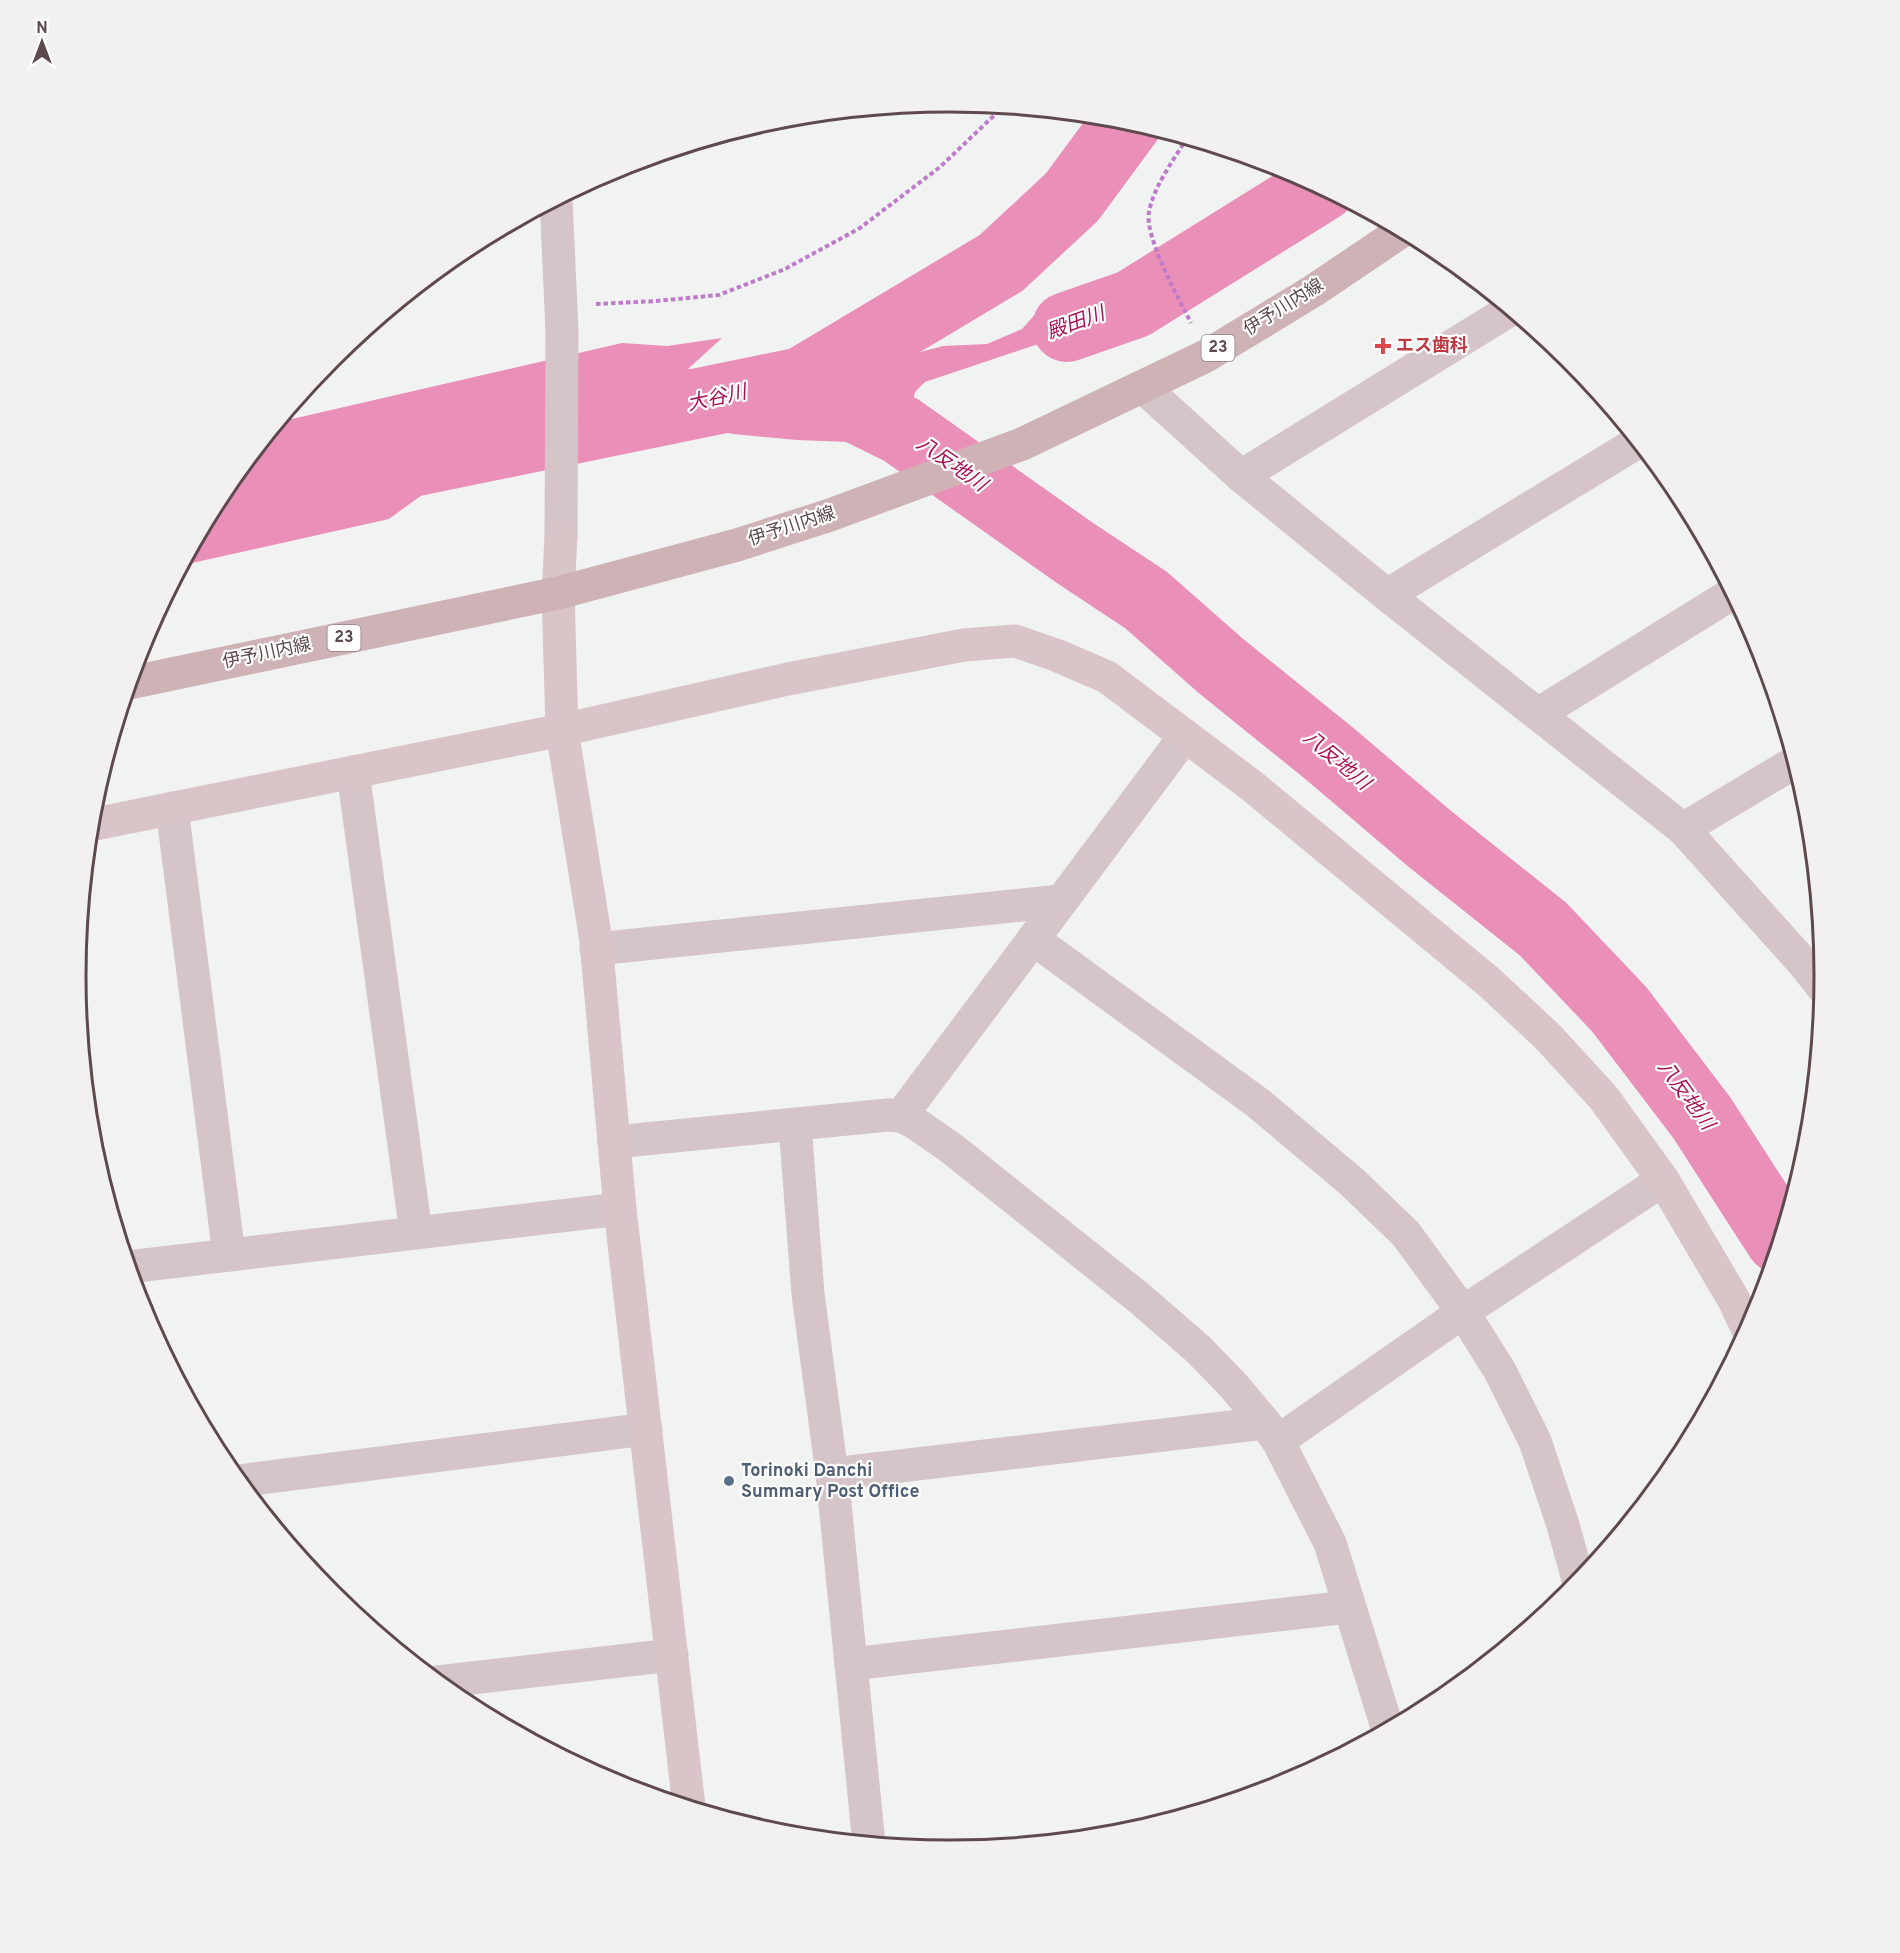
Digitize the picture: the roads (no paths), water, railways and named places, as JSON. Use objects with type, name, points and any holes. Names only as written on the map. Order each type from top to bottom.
[{"type":"main road","name":"伊予川内線","points":[[138,681],[558,593],[737,546],[830,515],[1022,444],[1206,356],[1313,291],[1395,236]]},
{"type":"street","points":[[556,207],[562,319],[561,537],[558,593],[562,730],[596,949],[620,1209],[688,1800]]},
{"type":"street","points":[[1241,476],[1504,314]]},
{"type":"street","points":[[1143,387],[1241,476],[1387,595],[1683,829],[1814,967]]},
{"type":"street","points":[[1387,595],[1632,445]]},
{"type":"street","points":[[1538,714],[1726,597]]},
{"type":"street","points":[[100,823],[562,730],[788,679],[964,645],[1015,641],[1056,655],[1107,677],[1252,786],[1489,982],[1548,1037],[1595,1089],[1663,1180],[1734,1300],[1743,1320]]},
{"type":"street","points":[[901,1116],[1185,736]]},
{"type":"street","points":[[1683,829],[1788,766]]},
{"type":"street","points":[[354,772],[416,1233]]},
{"type":"street","points":[[172,808],[229,1255]]},
{"type":"street","points":[[596,949],[1061,901]]},
{"type":"street","points":[[1033,939],[1258,1102],[1352,1182],[1406,1234],[1463,1312],[1500,1371],[1535,1441],[1576,1572]]},
{"type":"street","points":[[614,1142],[888,1115],[901,1116],[951,1148],[1138,1297],[1198,1349],[1233,1385],[1271,1432],[1330,1543],[1386,1723]]},
{"type":"street","points":[[795,1125],[808,1294],[832,1474],[868,1837]]},
{"type":"street","points":[[832,1474],[1271,1432],[1463,1312],[1663,1180]]},
{"type":"street","points":[[136,1266],[620,1209]]},
{"type":"street","points":[[247,1480],[646,1429]]},
{"type":"street","points":[[851,1664],[1348,1607]]},
{"type":"street","points":[[450,1681],[672,1655]]},
{"type":"water","points":[[1151,282],[1160,299],[1136,311],[925,382],[915,392],[912,406],[920,421],[938,431],[902,444],[797,440],[733,434],[675,422],[577,417],[536,425],[500,422],[462,436],[434,470],[426,492],[389,519],[191,563],[231,496],[289,420],[622,343],[667,346],[722,338],[688,369],[700,372],[740,366],[850,367],[878,363],[943,346],[987,344],[1022,329],[1039,310],[1058,299],[1061,318],[1117,299]]},
{"type":"waterway","name":"大谷川","points":[[229,499],[802,382],[1001,263],[1072,197],[1122,130]]},
{"type":"waterway","name":"殿田川","points":[[1067,327],[1133,304],[1313,192]]},
{"type":"waterway","name":"八反地川","points":[[828,394],[901,430],[1075,553],[1146,600],[1221,666],[1543,929],[1619,1009],[1702,1118],[1776,1232]]},
{"type":"place","name":"エス歯科","points":[[1383,346]]},
{"type":"place","name":"Torinoki Danchi Summary Post Office","points":[[729,1481]]}]
